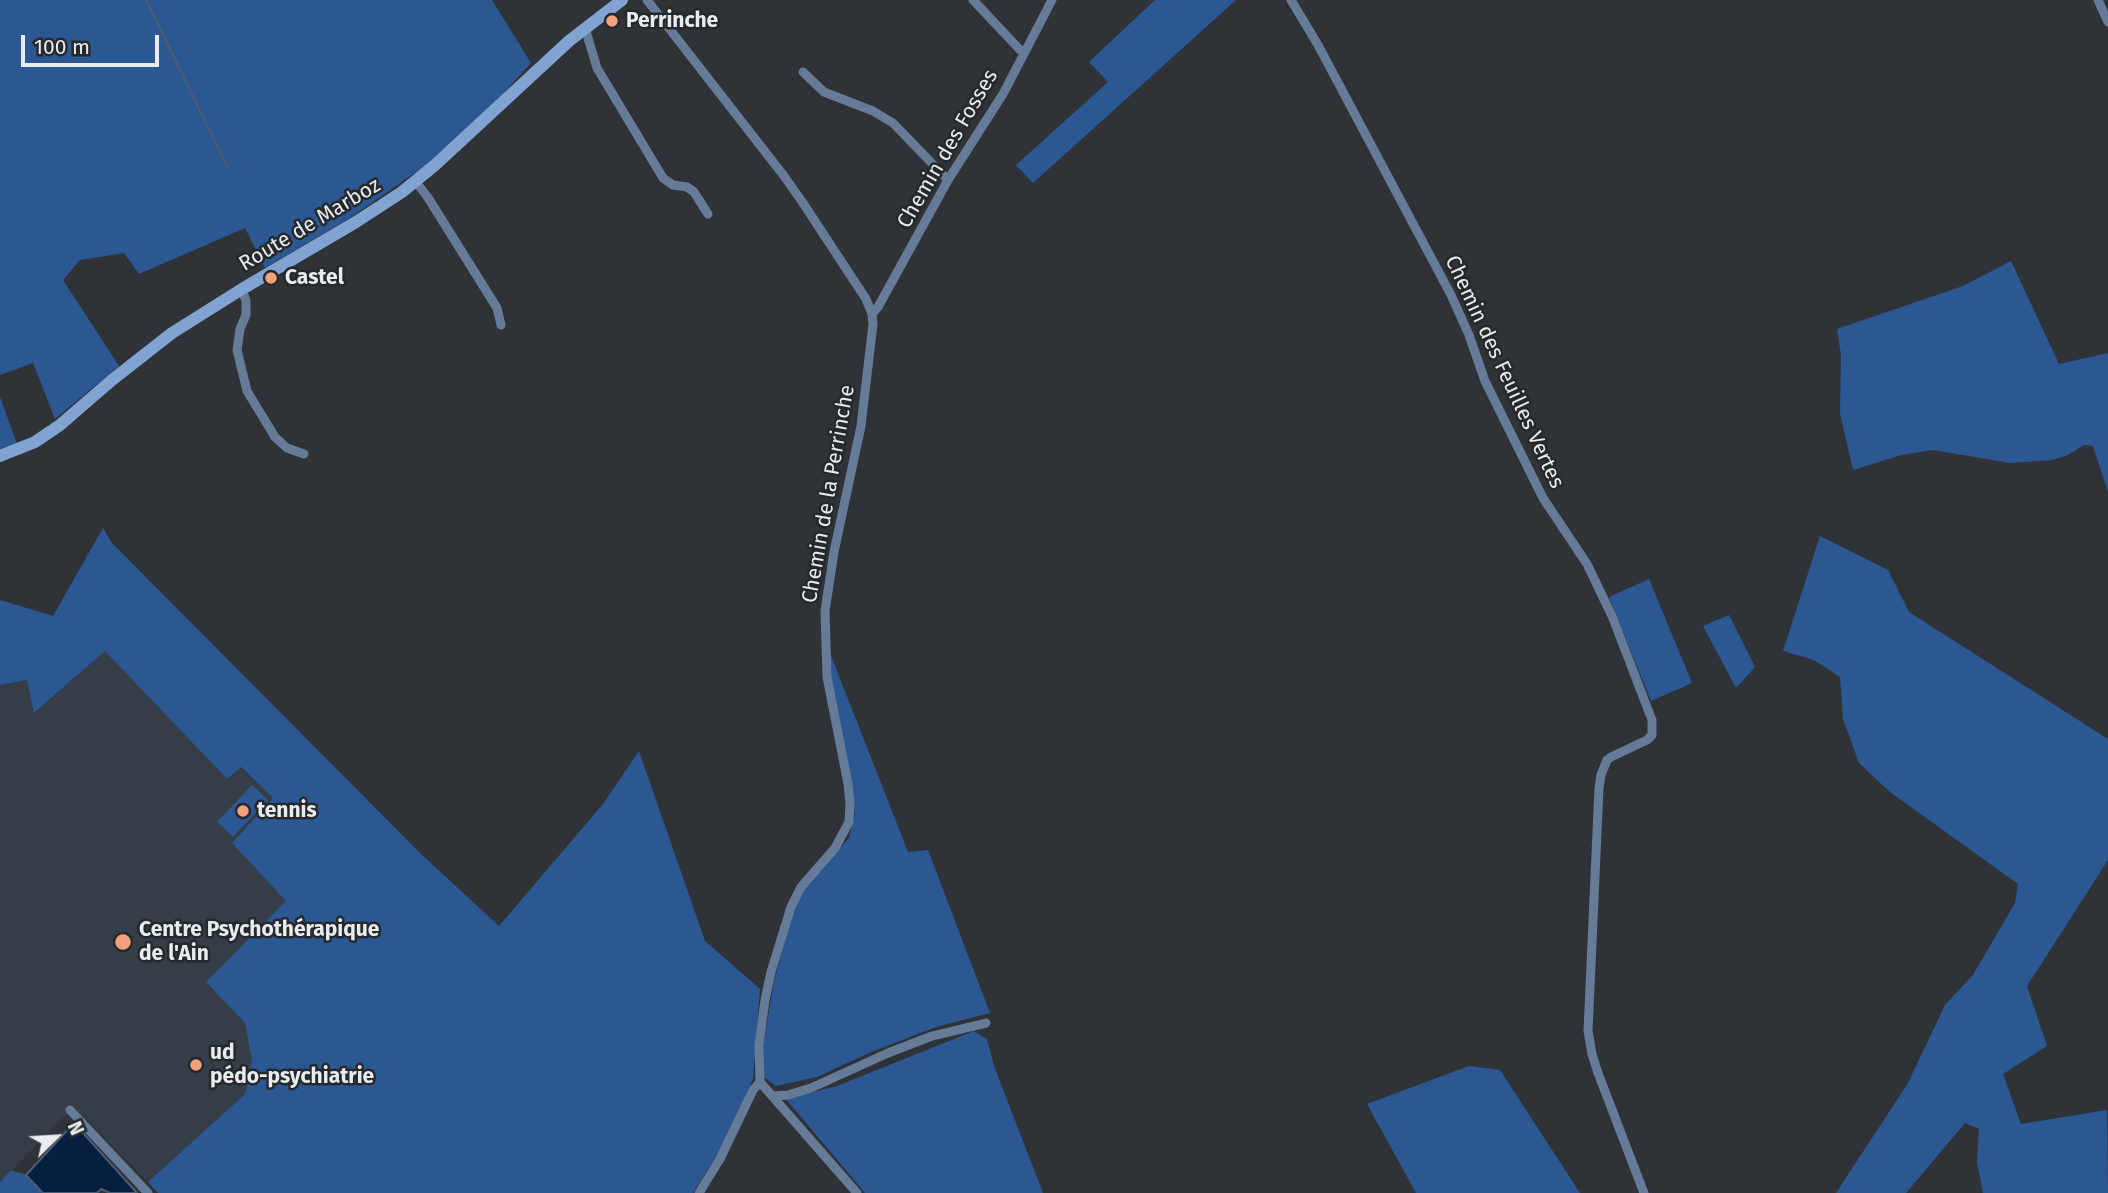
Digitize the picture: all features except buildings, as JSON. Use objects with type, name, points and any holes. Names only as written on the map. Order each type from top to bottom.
[{"type":"main road","name":"Route de Marboz","points":[[0,456],[35,442],[60,425],[172,333],[365,216],[415,181],[585,28],[622,0]]},
{"type":"street","points":[[647,0],[784,176],[848,270],[872,314]]},
{"type":"street","points":[[972,0],[1023,53]]},
{"type":"street","name":"Chemin des Fosses","points":[[872,314],[948,180],[1003,94],[1052,0]]},
{"type":"street","name":"Chemin des Feuilles Vertes","points":[[1291,0],[1318,45],[1451,295],[1485,381],[1543,498],[1587,564],[1612,616],[1652,720],[1651,735],[1647,740],[1611,757],[1604,766],[1598,788],[1588,1031],[1595,1063],[1644,1193]]},
{"type":"street","points":[[2098,0],[2108,23]]},
{"type":"street","points":[[585,28],[597,68],[663,178],[673,185],[687,187],[694,192],[708,214]]},
{"type":"street","points":[[803,72],[824,92],[873,111],[893,123],[948,180]]},
{"type":"street","points":[[415,181],[427,195],[497,308],[500,325]]},
{"type":"street","points":[[242,289],[247,301],[246,314],[240,329],[237,350],[247,391],[275,437],[287,448],[304,454]]},
{"type":"street","name":"Chemin de la Perrinche","points":[[761,1082],[759,1045],[765,1000],[786,922],[801,887],[835,848],[849,822],[848,784],[827,677],[825,611],[834,552],[861,426],[870,362],[872,314]]},
{"type":"street","points":[[773,1096],[788,1095],[811,1088],[932,1036],[986,1023]]},
{"type":"street","points":[[699,1193],[720,1159],[753,1090],[761,1082],[858,1193]]},
{"type":"street","points":[[70,1110],[148,1193]]},
{"type":"shaded area","points":[[0,0],[492,0],[531,63],[497,100],[426,165],[350,218],[265,268],[245,228],[139,274],[124,253],[80,260],[63,280],[119,366],[55,419],[33,363],[0,375]]},
{"type":"shaded area","points":[[1155,0],[1236,0],[1033,183],[1016,165],[1108,82],[1089,62]]},
{"type":"shaded area","points":[[2011,261],[2059,364],[2108,353],[2108,492],[2093,446],[2084,445],[2068,455],[2052,460],[2010,463],[1933,450],[1901,455],[1853,470],[1840,413],[1841,355],[1837,329],[1963,286]]},
{"type":"shaded area","points":[[0,397],[17,444],[0,449]]},
{"type":"shaded area","points":[[103,528],[111,542],[421,854],[499,926],[603,804],[639,751],[705,941],[760,989],[753,1079],[721,1149],[693,1193],[158,1193],[148,1182],[245,1094],[252,1060],[245,1023],[206,982],[286,901],[232,843],[273,798],[241,767],[227,779],[105,651],[34,713],[27,680],[0,685],[0,600],[53,616]]},
{"type":"shaded area","points":[[1820,536],[1888,570],[1909,612],[2108,739],[2108,860],[2027,986],[2047,1046],[2003,1074],[2021,1124],[2107,1110],[2108,1193],[1983,1193],[1977,1162],[1979,1129],[1965,1123],[1906,1193],[1836,1193],[1908,1083],[1945,1005],[1973,975],[2015,903],[2018,884],[1890,792],[1859,763],[1843,719],[1840,677],[1814,660],[1783,651]]},
{"type":"shaded area","points":[[1649,579],[1692,683],[1651,701],[1609,597]]},
{"type":"shaded area","points":[[1729,615],[1755,667],[1736,688],[1703,626]]},
{"type":"shaded area","points":[[828,648],[908,852],[928,850],[990,1013],[936,1027],[871,1052],[817,1077],[776,1086],[764,1077],[763,1048],[774,981],[792,916],[804,889],[849,838],[855,813],[833,701]]},
{"type":"shaded area","name":"Centre Psychothérapique de l'Ain","points":[[105,651],[227,779],[240,767],[273,798],[287,901],[206,982],[245,1023],[253,1060],[245,1094],[148,1182],[74,1107],[0,1182],[0,685],[27,680],[35,713]]},
{"type":"shaded area","name":"tennis","points":[[252,785],[268,800],[233,837],[217,822]]},
{"type":"shaded area","points":[[974,1031],[987,1039],[994,1066],[1043,1193],[865,1193],[786,1099],[837,1086]]},
{"type":"shaded area","points":[[1469,1066],[1500,1070],[1580,1193],[1416,1193],[1367,1104]]},
{"type":"shaded area","points":[[74,1123],[137,1193],[110,1193],[101,1189],[97,1193],[43,1193],[26,1175]]},
{"type":"shaded area","points":[[11,1170],[26,1175],[43,1193],[0,1193],[0,1182]]},
{"type":"waterway","points":[[146,0],[228,168]]},
{"type":"place","name":"Perrinche","points":[[612,21]]},
{"type":"place","name":"Castel","points":[[271,278]]},
{"type":"place","name":"tennis","points":[[243,811]]},
{"type":"place","name":"Centre Psychothérapique de l'Ain","points":[[123,942]]},
{"type":"place","name":"ud pédo-psychiatrie","points":[[196,1065]]}]
